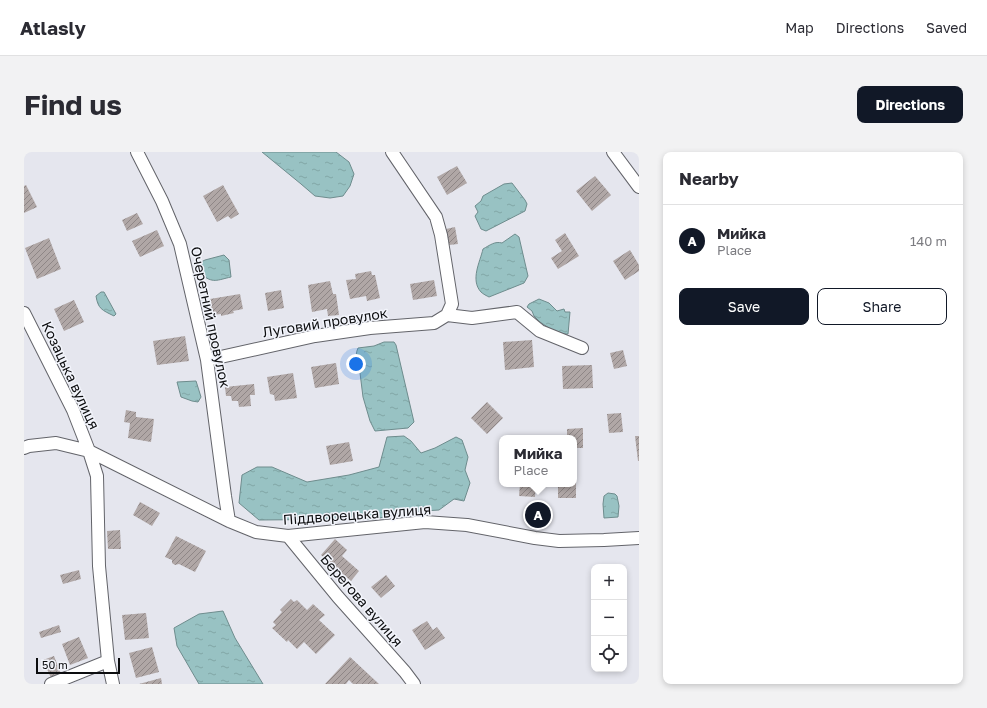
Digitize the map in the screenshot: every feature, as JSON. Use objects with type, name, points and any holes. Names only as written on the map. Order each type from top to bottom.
[{"type":"street","name":"Очеретний провулок","points":[[137,152],[162,201],[180,244],[207,360],[229,521]]},
{"type":"street","points":[[392,152],[436,217],[452,304],[447,315],[472,318],[517,312],[540,331],[582,348]]},
{"type":"street","points":[[613,152],[639,187]]},
{"type":"street","name":"Козацька вулиця","points":[[24,313],[73,410],[97,476],[99,566],[108,661],[114,684]]},
{"type":"street","name":"Луговий провулок","points":[[207,360],[315,336],[370,328],[434,323],[447,315]]},
{"type":"street","name":"Піддворецька вулиця","points":[[24,448],[29,446],[56,443],[89,451],[229,521],[256,532],[288,536],[425,522],[466,526],[559,541],[639,538]]},
{"type":"street","name":"Берегова вулиця","points":[[288,536],[338,597],[414,684]]},
{"type":"street","points":[[51,684],[108,661]]},
{"type":"water","points":[[262,152],[336,152],[349,162],[354,174],[350,186],[343,196],[330,198],[315,196]]},
{"type":"water","points":[[512,183],[527,204],[525,211],[486,231],[481,229],[475,216],[478,212],[475,206],[481,201],[483,196],[504,184]]},
{"type":"water","points":[[515,234],[519,237],[528,276],[524,283],[489,297],[481,292],[476,282],[477,271],[483,249],[495,243],[502,243]]},
{"type":"water","points":[[224,255],[229,260],[231,277],[212,280],[201,274],[201,262]]},
{"type":"water","points":[[101,292],[104,292],[116,314],[114,316],[99,306],[96,296]]},
{"type":"water","points":[[539,299],[549,303],[557,311],[564,309],[565,312],[570,312],[568,334],[558,334],[534,316],[532,311],[527,307],[529,304]]},
{"type":"water","points":[[384,342],[394,342],[396,345],[414,422],[408,428],[375,431],[370,421],[363,397],[359,365],[356,362],[356,355],[358,348],[374,346]]},
{"type":"water","points":[[196,381],[201,397],[198,402],[181,397],[177,382]]},
{"type":"water","points":[[404,436],[411,441],[421,453],[435,448],[456,437],[462,440],[468,457],[465,470],[470,483],[464,501],[454,499],[439,510],[407,512],[375,519],[259,520],[239,503],[242,475],[257,467],[272,467],[307,482],[349,475],[379,467],[387,437]]},
{"type":"water","points":[[608,493],[615,494],[617,496],[619,506],[618,517],[604,518],[604,496]]},
{"type":"water","points":[[223,611],[235,638],[263,684],[199,684],[177,646],[174,628],[199,614]]},
{"type":"building","points":[[457,166],[467,183],[447,195],[437,177]]},
{"type":"building","points":[[595,176],[611,195],[592,211],[576,191]]},
{"type":"building","points":[[26,185],[37,207],[24,213],[24,186]]},
{"type":"building","points":[[223,185],[239,214],[231,219],[228,216],[217,222],[203,196]]},
{"type":"building","points":[[137,213],[143,224],[127,231],[122,220]]},
{"type":"building","points":[[455,227],[458,244],[449,245],[446,229]]},
{"type":"building","points":[[157,230],[164,246],[140,257],[132,241]]},
{"type":"building","points":[[565,233],[579,256],[558,269],[551,258],[562,251],[555,240]]},
{"type":"building","points":[[49,238],[61,269],[37,279],[25,248]]},
{"type":"building","points":[[630,250],[639,265],[639,271],[625,280],[613,261]]},
{"type":"building","points":[[371,271],[372,275],[375,275],[380,298],[367,301],[366,296],[350,299],[346,280],[356,279],[355,274]]},
{"type":"building","points":[[434,280],[437,296],[413,300],[410,284]]},
{"type":"building","points":[[330,281],[333,294],[336,294],[339,315],[328,316],[327,309],[312,312],[308,285]]},
{"type":"building","points":[[281,290],[284,308],[268,311],[265,293]]},
{"type":"building","points":[[240,294],[243,309],[221,316],[221,314],[212,315],[210,299]]},
{"type":"building","points":[[74,300],[84,322],[64,331],[54,309]]},
{"type":"building","points":[[185,336],[189,361],[157,365],[153,341]]},
{"type":"building","points":[[532,340],[534,367],[505,370],[503,342]]},
{"type":"building","points":[[623,350],[627,366],[614,369],[610,353]]},
{"type":"building","points":[[336,363],[339,384],[315,388],[311,367]]},
{"type":"building","points":[[592,365],[593,388],[563,389],[562,366]]},
{"type":"building","points":[[293,373],[297,398],[275,401],[274,395],[270,394],[267,377]]},
{"type":"building","points":[[254,384],[255,395],[250,395],[251,406],[239,407],[238,401],[232,401],[231,396],[226,396],[225,387]]},
{"type":"building","points":[[487,402],[503,418],[487,434],[471,418]]},
{"type":"building","points":[[126,410],[136,412],[136,417],[154,419],[151,442],[128,438],[130,423],[124,422]]},
{"type":"building","points":[[621,413],[623,432],[609,433],[607,414]]},
{"type":"building","points":[[583,428],[583,448],[577,448],[577,435],[567,435],[567,429]]},
{"type":"building","points":[[635,436],[639,436],[639,461],[638,461]]},
{"type":"building","points":[[349,442],[353,461],[330,465],[326,446]]},
{"type":"building","points":[[520,487],[536,487],[535,497],[519,496]]},
{"type":"building","points":[[558,487],[576,487],[576,498],[558,498]]},
{"type":"building","points":[[140,502],[160,513],[152,526],[133,515]]},
{"type":"building","points":[[528,506],[547,506],[547,524],[528,524]]},
{"type":"building","points":[[120,530],[121,549],[108,549],[107,531]]},
{"type":"building","points":[[176,536],[206,551],[195,572],[179,564],[175,565],[172,563],[172,560],[165,557]]},
{"type":"building","points":[[335,539],[347,550],[342,556],[359,571],[351,581],[321,555]]},
{"type":"building","points":[[79,570],[81,579],[63,584],[60,575]]},
{"type":"building","points":[[386,575],[395,586],[381,598],[371,587]]},
{"type":"building","points":[[291,599],[294,602],[297,600],[307,610],[313,604],[325,615],[319,620],[335,635],[316,654],[304,642],[297,649],[272,628],[276,625],[273,622],[282,612],[280,610]]},
{"type":"building","points":[[146,613],[149,638],[125,640],[122,615]]},
{"type":"building","points":[[427,621],[433,630],[437,627],[445,638],[425,650],[412,630]]},
{"type":"building","points":[[59,625],[61,632],[41,638],[39,632]]},
{"type":"building","points":[[79,637],[88,658],[70,665],[62,644]]},
{"type":"building","points":[[152,647],[159,672],[136,678],[129,653]]},
{"type":"building","points":[[54,656],[61,674],[51,678],[43,660]]},
{"type":"building","points":[[350,657],[379,684],[353,684],[349,680],[346,684],[325,684]]},
{"type":"building","points":[[161,678],[162,684],[139,684]]},
{"type":"place","name":"Мийка","points":[[538,515]]}]
